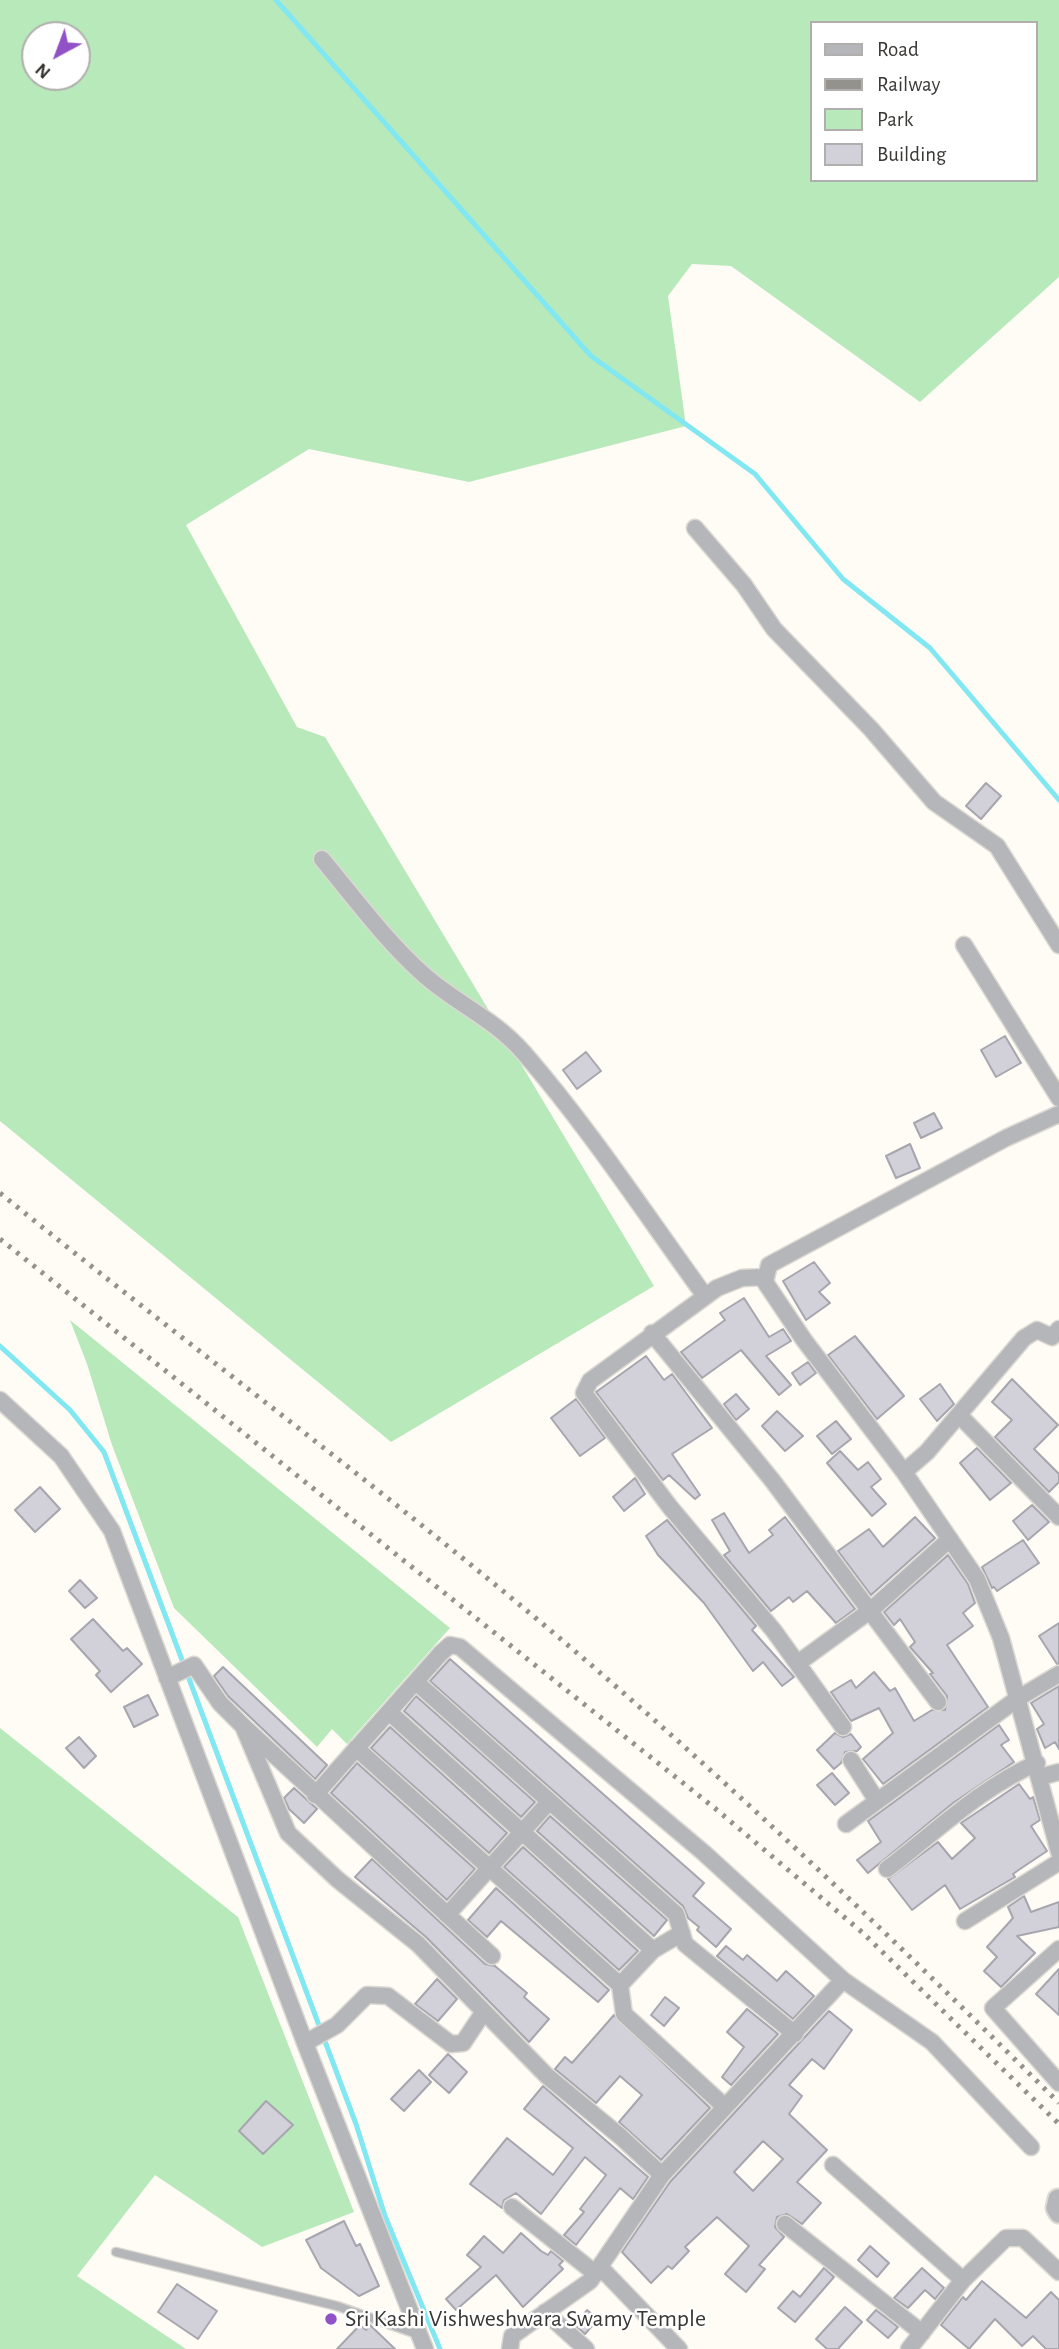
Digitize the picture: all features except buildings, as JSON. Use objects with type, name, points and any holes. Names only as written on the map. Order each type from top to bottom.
[{"type":"street","points":[[695,528],[744,585],[774,629],[871,729],[934,802],[997,846],[1059,945]]},
{"type":"street","points":[[322,859],[393,944],[423,974],[443,991],[491,1021],[524,1053],[578,1120],[705,1296]]},
{"type":"street","points":[[964,944],[1059,1098]]},
{"type":"street","points":[[1059,1114],[1006,1138],[769,1265],[765,1276],[765,1283],[804,1339],[904,1472],[977,1579],[1001,1638],[1056,1829],[1059,1852]]},
{"type":"street","points":[[765,1276],[742,1278],[705,1296],[590,1381],[585,1386],[586,1400],[798,1663],[843,1727]]},
{"type":"street","points":[[904,1472],[927,1452],[1030,1333],[1043,1331],[1056,1337]]},
{"type":"street","points":[[652,1333],[772,1480],[872,1610],[938,1702]]},
{"type":"street","points":[[0,1401],[61,1456],[112,1531],[305,2043],[425,2349]]},
{"type":"street","points":[[959,1415],[1059,1517]]},
{"type":"street","points":[[798,1663],[872,1610],[950,1539]]},
{"type":"street","points":[[315,1795],[441,1653],[450,1645],[460,1647],[704,1853],[843,1980],[933,2042],[1031,2147]]},
{"type":"street","points":[[167,1678],[190,1666],[243,1726],[492,1956]]},
{"type":"street","points":[[846,1824],[1017,1699],[1059,1674]]},
{"type":"street","points":[[416,1682],[676,1914],[685,1944],[795,2034]]},
{"type":"street","points":[[389,1712],[653,1950]]},
{"type":"street","points":[[243,1726],[288,1833],[337,1879],[418,1944],[483,2014],[547,2076],[662,2175]]},
{"type":"street","points":[[356,1748],[620,1985],[624,2014],[724,2106]]},
{"type":"street","points":[[851,1760],[877,1801]]},
{"type":"street","points":[[887,1869],[974,1800],[1015,1772],[1059,1772]]},
{"type":"street","points":[[447,1915],[549,1802]]},
{"type":"street","points":[[965,1921],[1059,1862]]},
{"type":"street","points":[[620,1985],[653,1950],[682,1933]]},
{"type":"street","points":[[1059,1949],[993,2008],[1059,2083]]},
{"type":"street","points":[[510,2349],[512,2336],[599,2271],[662,2175],[843,1980]]},
{"type":"street","points":[[305,2043],[332,2028],[360,1999],[380,1993],[410,2011],[452,2044],[463,2043],[483,2014]]},
{"type":"street","points":[[1046,2070],[1059,2057]]},
{"type":"street","points":[[833,2165],[963,2280]]},
{"type":"street","points":[[1058,2199],[1056,2208],[1059,2213]]},
{"type":"street","points":[[512,2207],[599,2271],[679,2349]]},
{"type":"street","points":[[785,2224],[922,2333]]},
{"type":"street","points":[[911,2348],[963,2280],[1006,2238],[1013,2236],[1034,2246],[1059,2272]]},
{"type":"street","points":[[545,2312],[586,2349]]},
{"type":"lane","points":[[116,2252],[337,2306],[417,2334]]},
{"type":"green space","points":[[0,0],[1059,0],[1059,277],[920,402],[731,266],[692,264],[668,296],[686,426],[469,482],[309,449],[186,525],[297,727],[325,737],[654,1286],[391,1442],[0,1121]]},
{"type":"green space","points":[[70,1320],[450,1628],[347,1744],[332,1729],[317,1747],[174,1608],[112,1445],[87,1364]]},
{"type":"green space","points":[[0,1728],[238,1917],[354,2212],[262,2247],[155,2175],[77,2276],[186,2349],[0,2349]]},
{"type":"waterway","points":[[276,0],[591,356],[755,474],[843,579],[930,648],[1059,800]]},
{"type":"waterway","points":[[0,1346],[70,1410],[104,1452],[356,2124],[385,2216],[440,2349]]},
{"type":"railway","points":[[0,1193],[414,1519],[550,1630],[682,1744],[810,1862],[1059,2103]]},
{"type":"railway","points":[[0,1239],[717,1810],[863,1933],[1059,2124]]},
{"type":"place","name":"Sri Kashi Vishweshwara Swamy Temple","points":[[331,2319]]}]
